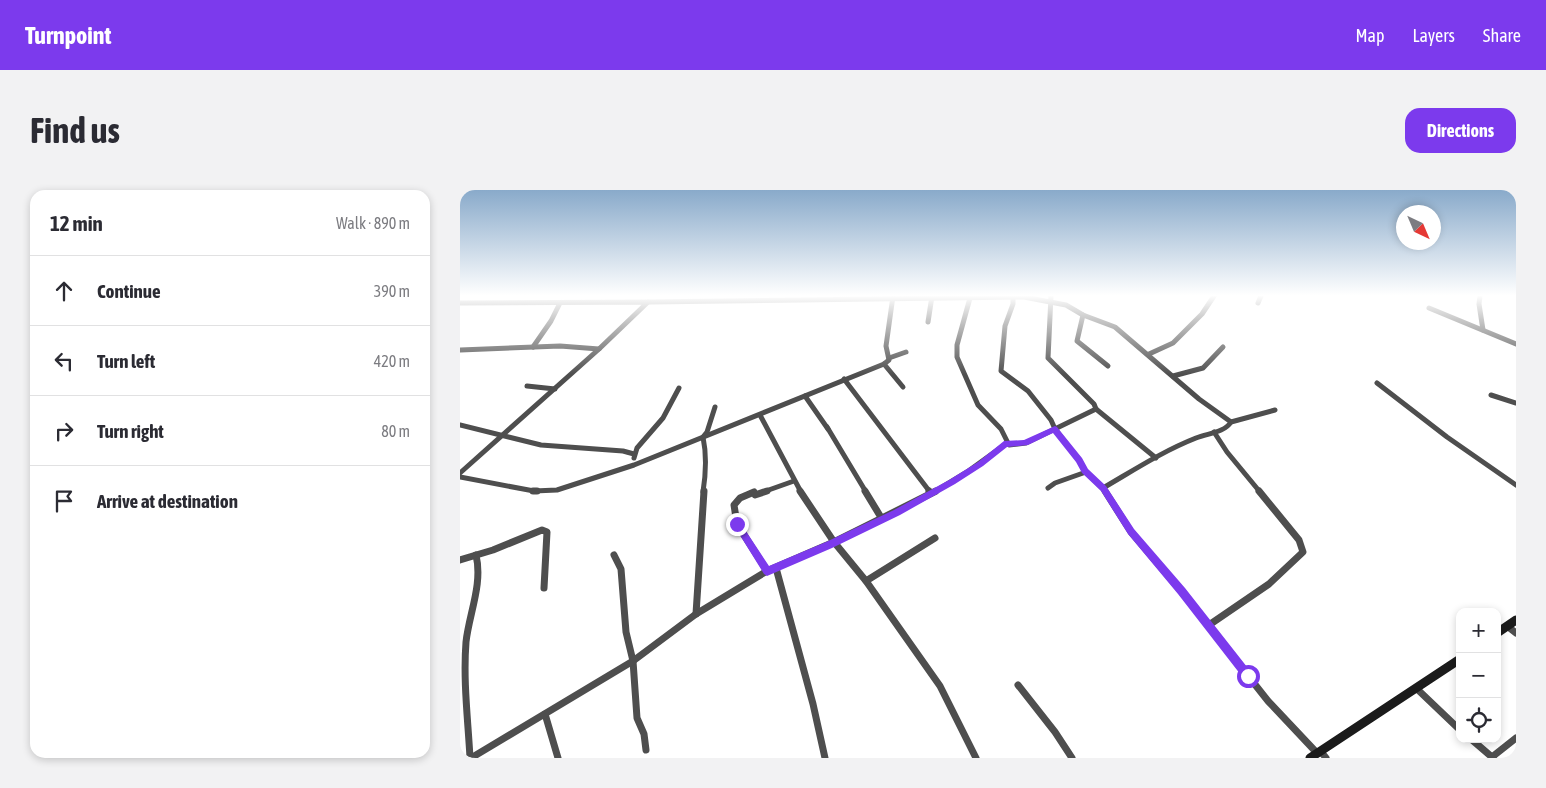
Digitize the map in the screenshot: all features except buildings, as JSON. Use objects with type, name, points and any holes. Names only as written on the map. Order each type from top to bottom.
[{"type":"street","points":[[533,347],[550,323]]},
{"type":"street","points":[[460,475],[627,323]]},
{"type":"street","points":[[889,323],[886,346],[889,358]]},
{"type":"street","points":[[964,323],[957,345],[957,358],[978,405],[1000,429],[1010,445],[1026,443],[1094,412],[1096,409]]},
{"type":"street","points":[[1005,323],[1002,338],[1001,372],[1028,391],[1051,420],[1055,429],[1086,472],[1104,488],[1131,532],[1268,701],[1318,756],[1456,661]]},
{"type":"street","points":[[1051,323],[1048,358],[1094,404],[1096,409],[1156,458]]},
{"type":"street","points":[[1081,323],[1077,341],[1108,366]]},
{"type":"street","points":[[1103,323],[1115,327],[1194,392],[1199,399],[1231,422]]},
{"type":"street","points":[[1148,354],[1173,342],[1192,323]]},
{"type":"street","points":[[1465,323],[1516,344]]},
{"type":"street","points":[[1483,323],[1483,330]]},
{"type":"street","points":[[460,350],[560,346],[599,349]]},
{"type":"street","points":[[1173,376],[1204,368],[1223,347]]},
{"type":"street","points":[[460,475],[547,492],[563,488],[634,465],[884,364],[889,358],[906,352]]},
{"type":"street","points":[[884,364],[903,388]]},
{"type":"street","points":[[844,379],[931,493]]},
{"type":"street","points":[[844,379],[872,422]]},
{"type":"street","points":[[1377,383],[1447,437],[1516,485]]},
{"type":"street","points":[[527,386],[555,389]]},
{"type":"street","points":[[634,465],[634,454],[642,439],[663,418],[680,388]]},
{"type":"street","points":[[1491,395],[1516,403]]},
{"type":"street","points":[[805,396],[842,452]]},
{"type":"street","points":[[703,437],[707,432],[715,407]]},
{"type":"street","points":[[1104,488],[1156,458],[1202,435],[1227,428],[1231,422],[1259,416],[1275,410]]},
{"type":"street","points":[[760,414],[794,480],[834,542],[866,581],[940,686],[976,758]]},
{"type":"street","points":[[460,425],[541,446],[623,451],[634,454]]},
{"type":"street","points":[[827,427],[882,520]]},
{"type":"street","points":[[1209,626],[1268,584],[1303,552],[1299,540],[1227,452],[1214,432]]},
{"type":"street","points":[[696,614],[702,500],[706,476],[706,451],[703,437]]},
{"type":"street","points":[[476,555],[478,566],[468,629],[466,658],[470,758],[632,661],[696,614],[767,572],[882,520],[980,464],[1007,443]]},
{"type":"street","points":[[1048,488],[1060,481],[1086,472]]},
{"type":"street","points":[[767,572],[737,524],[734,505],[740,498],[794,480]]},
{"type":"street","points":[[460,560],[542,530],[547,532],[544,588]]},
{"type":"street","points":[[866,581],[936,538]]},
{"type":"street","points":[[614,555],[620,569],[637,718],[644,734],[646,750]]},
{"type":"street","points":[[776,568],[813,704],[825,758]]},
{"type":"street","points":[[1501,630],[1516,620]]},
{"type":"street","points":[[1507,626],[1516,633]]},
{"type":"street","points":[[1018,685],[1055,732],[1072,758]]},
{"type":"street","points":[[1416,688],[1456,726]]},
{"type":"street","points":[[545,714],[558,758]]},
{"type":"street","points":[[1475,743],[1492,757],[1516,738]]},
{"type":"route","points":[[737,524],[767,572],[897,512],[952,482],[980,464],[1007,443],[1010,445],[1026,443],[1055,429],[1079,460],[1085,471],[1104,488],[1131,532],[1181,591],[1248,676]]}]
